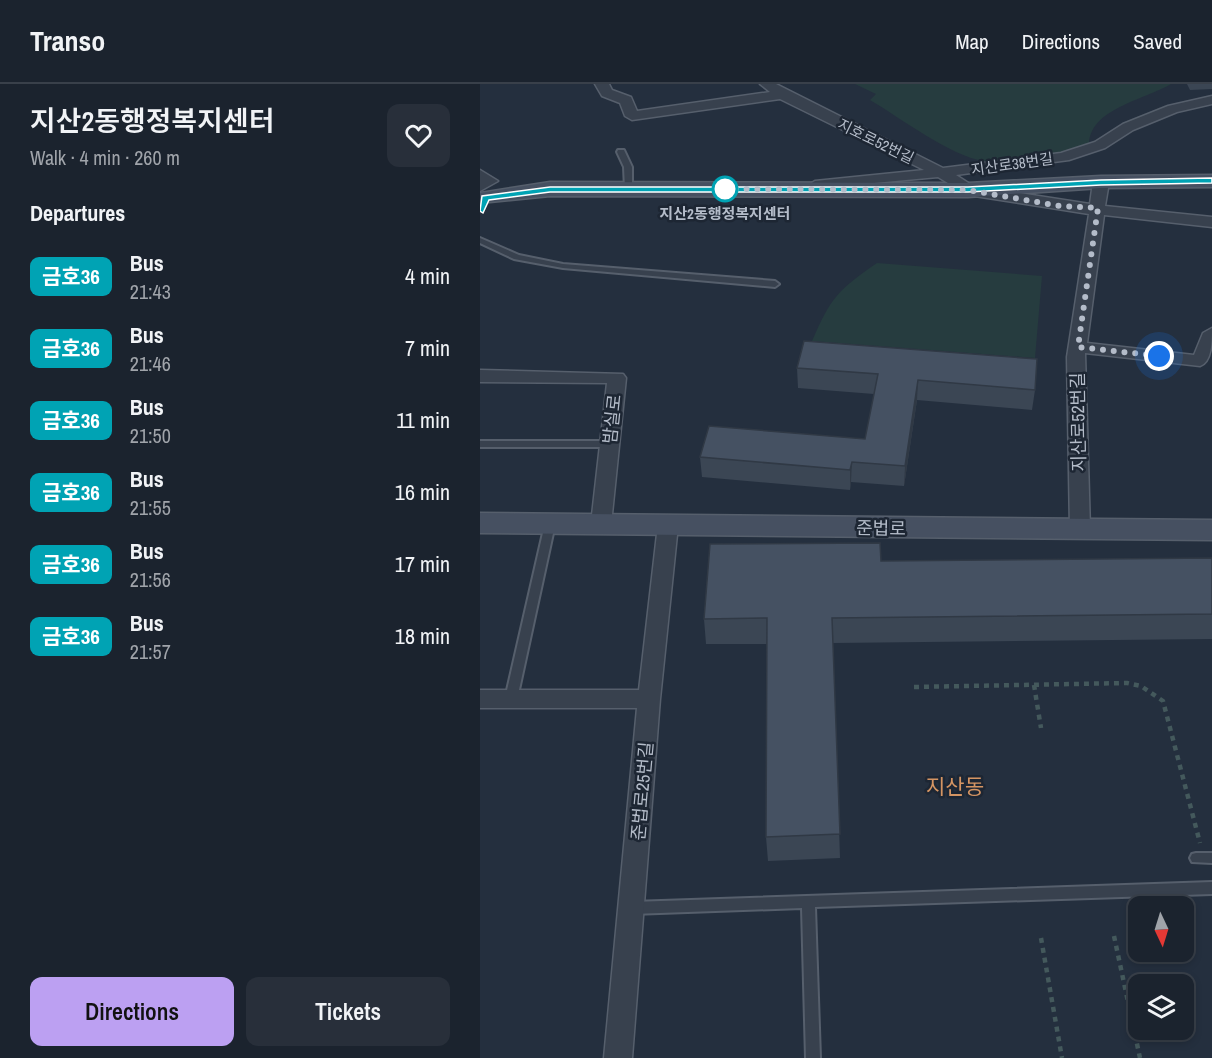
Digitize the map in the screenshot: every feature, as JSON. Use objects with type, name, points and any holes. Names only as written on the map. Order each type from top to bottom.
[{"type":"street","points":[[603,84],[607,93],[626,100],[632,116],[783,94]]},
{"type":"street","name":"지호로52번길","points":[[767,84],[942,173],[968,190]]},
{"type":"street","name":"지산로38번길","points":[[801,188],[1064,157],[1100,145],[1128,127],[1173,109],[1212,100]]},
{"type":"street","points":[[480,175],[490,181],[481,197]]},
{"type":"street","points":[[481,197],[550,189],[968,190],[1101,182],[1212,181]]},
{"type":"street","name":"지산로52번길","points":[[1080,530],[1078,347],[1101,182]]},
{"type":"street","points":[[968,190],[1060,206],[1098,208],[1212,222]]},
{"type":"street","points":[[1078,347],[1200,361],[1212,333]]},
{"type":"street","name":"밤실로","points":[[480,376],[617,378],[601,524]]},
{"type":"street","name":"준법로","points":[[480,523],[1212,530]]},
{"type":"street","name":"준법로25번길","points":[[618,1058],[649,699],[668,525]]},
{"type":"street","points":[[480,699],[649,699]]},
{"type":"lane","points":[[621,152],[628,166],[629,189]]},
{"type":"lane","points":[[480,240],[517,257],[563,266],[776,284]]},
{"type":"lane","points":[[480,444],[609,444]]},
{"type":"lane","points":[[511,699],[550,524]]},
{"type":"lane","points":[[632,908],[1212,888]]},
{"type":"lane","points":[[808,903],[813,1058]]},
{"type":"path","points":[[914,687],[1127,683],[1141,686],[1163,701],[1204,858]]},
{"type":"path","points":[[1034,685],[1041,728]]},
{"type":"path","points":[[1114,936],[1140,1058]]},
{"type":"path","points":[[1041,938],[1062,1058]]},
{"type":"green space","points":[[855,84],[1171,84],[1108,114],[1091,133],[1089,145],[1037,157],[997,162],[971,158],[942,144],[870,100],[876,94]]},
{"type":"green space","points":[[877,263],[1042,276],[1035,358],[812,341],[837,296],[853,280]]},
{"type":"building","points":[[804,341],[1037,359],[1035,390],[918,380],[905,466],[852,462],[850,470],[700,457],[709,426],[865,439],[878,374],[797,368]]},
{"type":"building","points":[[880,543],[881,561],[1212,558],[1212,614],[832,618],[840,834],[766,837],[767,618],[704,619],[710,544]]},
{"type":"bus line","name":"금호36","points":[[480,211],[485,204],[485,198],[550,189],[968,190],[1101,182],[1212,181]]},
{"type":"place","name":"지산2동행정복지센터","points":[[725,189]]},
{"type":"district","name":"지산동","points":[[955,786]]},
{"type":"route","points":[[725,189],[968,190],[1060,206],[1098,208],[1078,347],[1159,356]]}]
